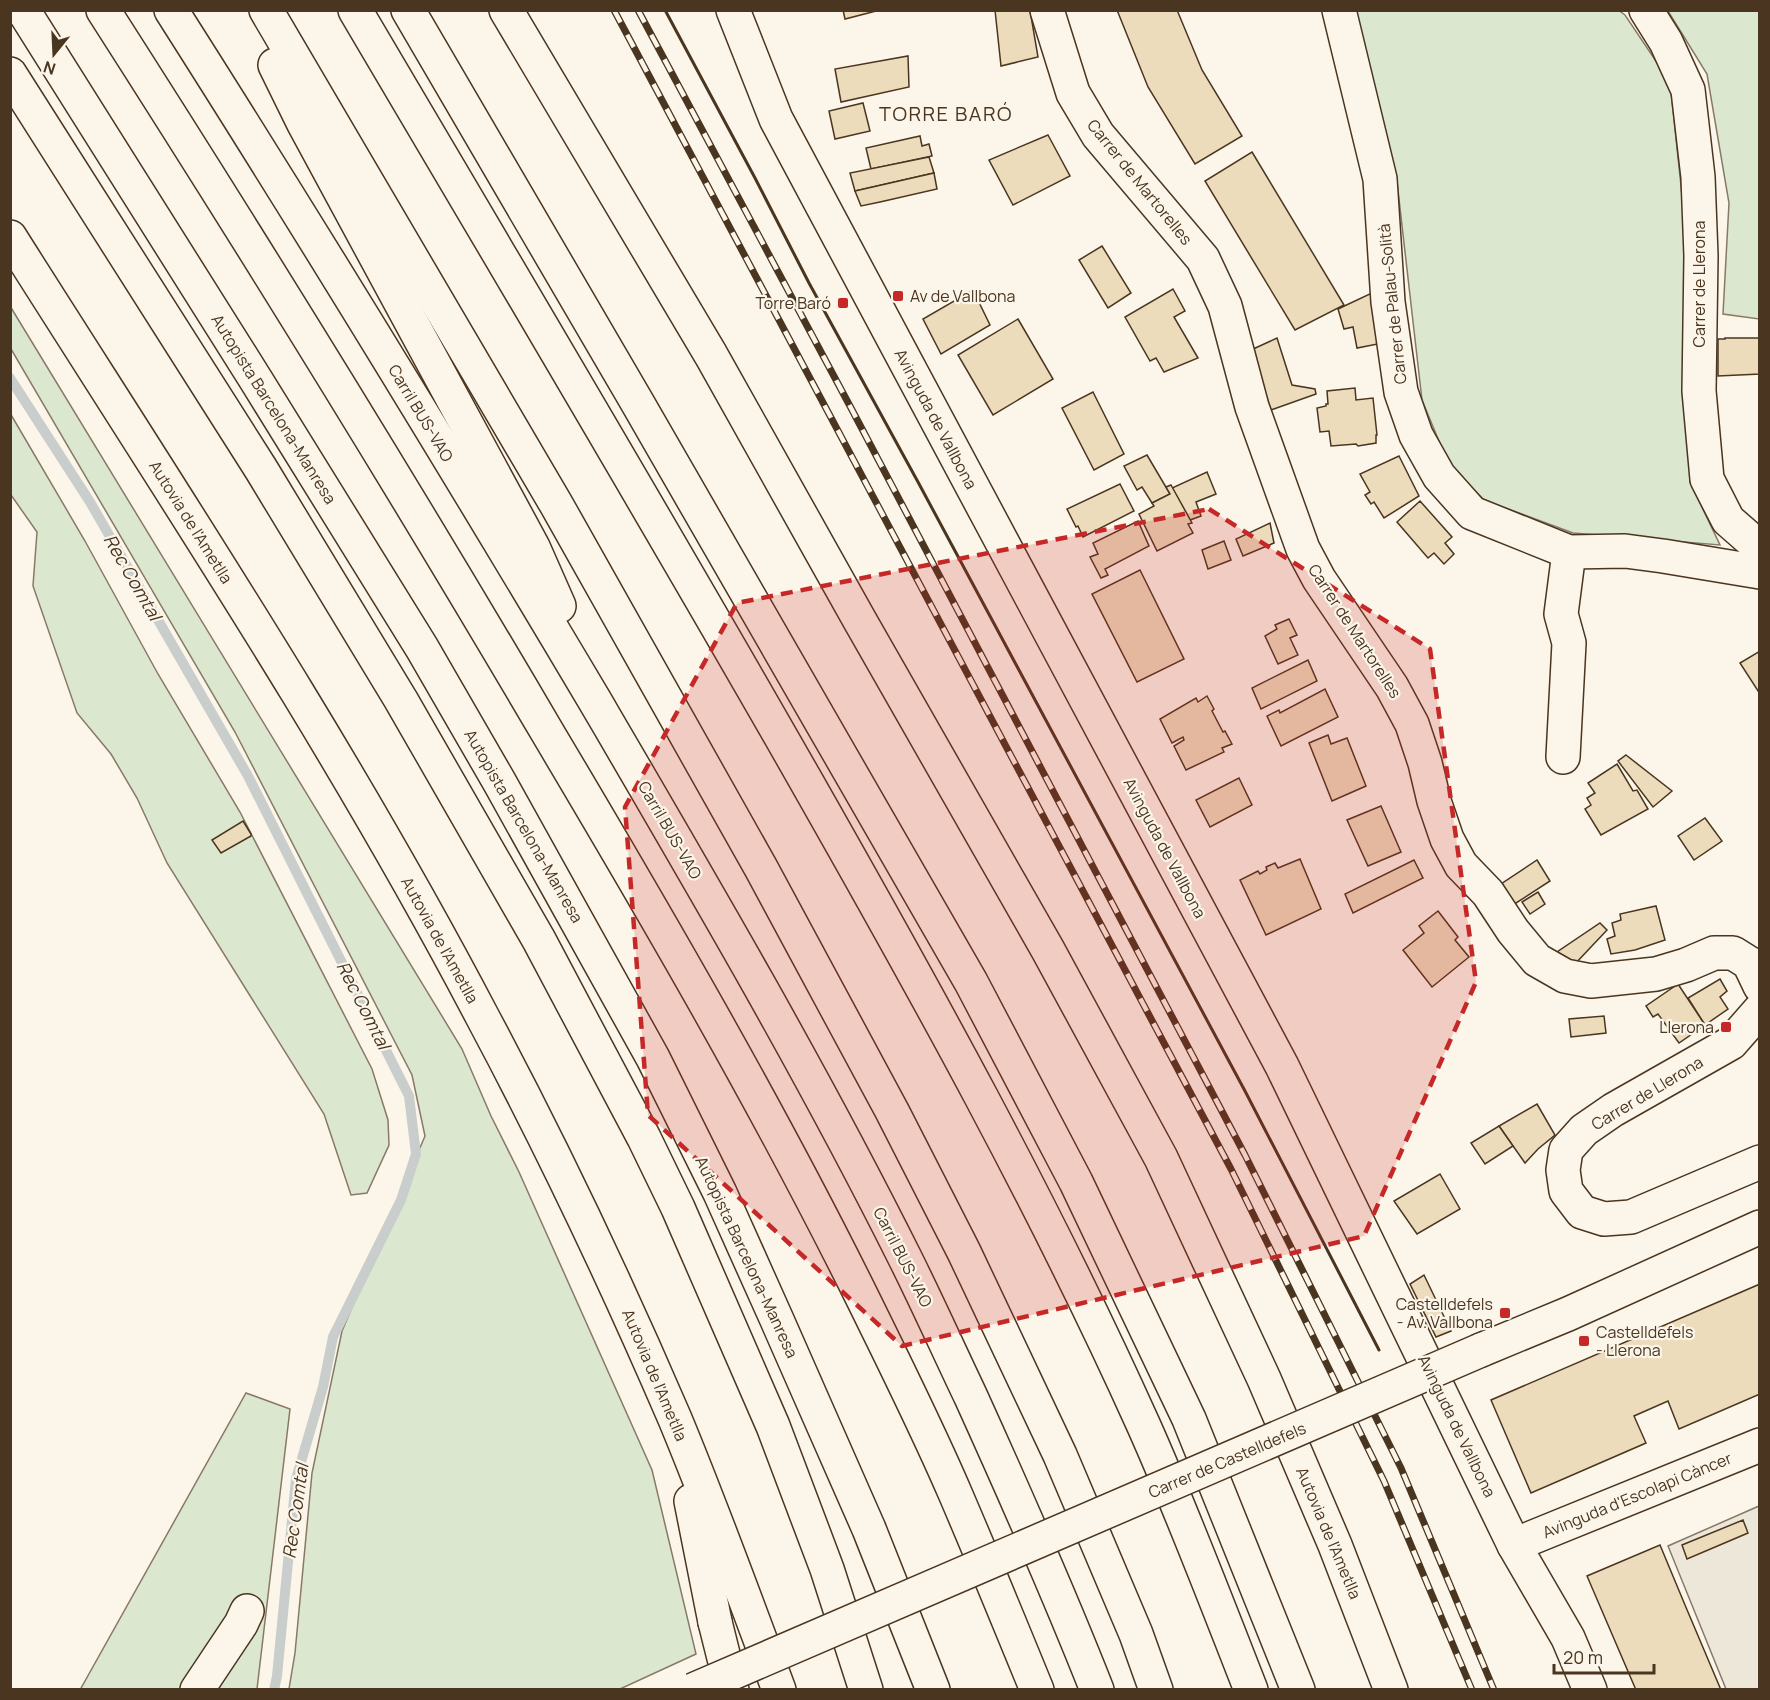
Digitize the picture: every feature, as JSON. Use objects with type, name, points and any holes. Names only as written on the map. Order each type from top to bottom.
[{"type":"main road","name":"Autopista Barcelona-Manresa","points":[[23,10],[416,639],[501,783],[653,1058],[720,1193],[777,1320],[869,1529],[933,1689]]},
{"type":"main road","points":[[102,10],[216,188],[370,437],[625,862],[748,1079],[806,1187],[917,1410],[1037,1689]]},
{"type":"main road","name":"Carril BUS-VAO","points":[[171,10],[406,387],[528,588],[777,1017],[905,1259],[1009,1481],[1097,1689]]},
{"type":"main road","points":[[249,10],[304,124],[533,547],[628,758]]},
{"type":"main road","points":[[266,10],[556,504],[761,868],[892,1111],[963,1252],[1060,1455],[1136,1634],[1156,1689]]},
{"type":"main road","points":[[355,10],[657,520],[850,859],[1004,1138],[1143,1424],[1251,1689]]},
{"type":"main road","points":[[408,10],[643,412],[971,982],[1076,1182],[1189,1419],[1298,1689]]},
{"type":"main road","name":"Autovia de l'Ametlla","points":[[506,10],[711,355],[864,629],[1048,950],[1161,1158],[1264,1379],[1335,1545],[1391,1689]]},
{"type":"main road","name":"Avinguda de Vallbona","points":[[733,10],[776,119],[1282,1066],[1514,1545],[1568,1638],[1590,1689]]},
{"type":"main road","name":"Carrer de Martorelles","points":[[1047,10],[1073,93],[1098,135],[1203,259],[1225,306],[1252,407],[1303,549],[1319,579],[1392,687],[1412,724],[1447,839],[1461,865],[1488,893],[1513,931],[1537,960],[1565,976],[1591,981],[1656,974],[1714,953],[1733,953],[1749,963],[1760,986]]},
{"type":"main road","name":"Carrer de Palau-Solità","points":[[1339,10],[1380,179],[1388,302],[1401,392],[1416,435],[1439,476],[1472,513],[1569,552],[1625,551],[1760,572]]},
{"type":"main road","name":"Carrer de Llerona","points":[[1646,10],[1666,42],[1688,90],[1698,177],[1701,256],[1699,391],[1707,479],[1728,520],[1760,549]]},
{"type":"main road","points":[[10,74],[261,469],[395,690],[462,802],[600,1054],[678,1208],[773,1426],[827,1569],[866,1689]]},
{"type":"main road","name":"Autovia de l'Ametlla","points":[[10,237],[286,675],[400,866],[482,1014],[567,1183],[627,1310],[675,1420],[779,1689]]},
{"type":"main road","points":[[1563,757],[1569,643],[1561,614],[1569,552]]},
{"type":"main road","name":"Carrer de Llerona","points":[[1760,1010],[1731,1043],[1613,1110],[1584,1130],[1566,1150],[1563,1170],[1566,1191],[1582,1212],[1604,1219],[1631,1217],[1760,1162]]},
{"type":"main road","name":"Carrer de Castelldefels","points":[[693,1689],[1568,1314],[1760,1227]]},
{"type":"main road","points":[[675,1420],[715,1622],[732,1689]]},
{"type":"main road","name":"Avinguda d'Escolapi Càncer","points":[[1514,1545],[1760,1445]]},
{"type":"main road","points":[[197,1689],[242,1624],[247,1611]]},
{"type":"highlighted area","points":[[1209,509],[1430,649],[1476,982],[1364,1236],[902,1346],[648,1115],[625,807],[737,603]]},
{"type":"green space","points":[[1618,10],[1625,15],[1670,82],[1689,261],[1690,482],[1720,545],[1573,533],[1484,500],[1448,463],[1422,400],[1397,182],[1356,11]]},
{"type":"green space","points":[[1668,11],[1759,11],[1759,319],[1723,314],[1729,203],[1707,74]]},
{"type":"green space","points":[[10,306],[462,1049],[652,1470],[696,1654],[620,1689],[289,1689],[295,1653],[312,1473],[342,1331],[425,1136],[412,1075],[235,732],[11,349]]},
{"type":"green space","points":[[10,413],[85,541],[158,674],[240,812],[372,1069],[388,1120],[389,1145],[367,1193],[351,1195],[324,1114],[167,863],[137,798],[111,754],[77,713],[33,586],[37,532],[11,495]]},
{"type":"green space","points":[[246,1393],[290,1409],[257,1689],[80,1690]]},
{"type":"shaded area","points":[[1759,1506],[1759,1689],[1726,1689],[1668,1546]]},
{"type":"building","points":[[843,10],[880,10],[845,19]]},
{"type":"building","points":[[995,10],[1030,10],[1038,57],[1001,66]]},
{"type":"building","points":[[1117,10],[1177,10],[1202,70],[1242,136],[1195,164],[1148,87]]},
{"type":"building","points":[[908,56],[909,87],[841,102],[835,69]]},
{"type":"building","points":[[863,103],[870,131],[835,139],[829,111]]},
{"type":"building","points":[[1048,135],[1070,176],[1013,205],[989,160]]},
{"type":"building","points":[[920,136],[922,146],[929,144],[932,156],[871,169],[866,148]]},
{"type":"building","points":[[1252,152],[1344,305],[1295,330],[1205,181]]},
{"type":"building","points":[[929,157],[934,173],[855,191],[850,173]]},
{"type":"building","points":[[934,173],[937,189],[880,202],[861,206],[855,191]]},
{"type":"building","points":[[1102,246],[1131,293],[1108,308],[1079,260]]},
{"type":"building","points":[[1173,289],[1185,311],[1174,317],[1198,358],[1164,372],[1156,358],[1150,361],[1125,317]]},
{"type":"building","points":[[973,290],[990,325],[941,354],[923,319]]},
{"type":"building","points":[[1376,291],[1383,343],[1357,348],[1353,327],[1344,329],[1338,309]]},
{"type":"building","points":[[1018,319],[1053,379],[993,415],[958,355]]},
{"type":"building","points":[[1277,338],[1292,385],[1315,389],[1316,394],[1271,410],[1251,350]]},
{"type":"building","points":[[1760,338],[1760,374],[1718,376],[1718,339]]},
{"type":"building","points":[[1355,388],[1356,400],[1373,398],[1376,443],[1331,446],[1329,431],[1320,432],[1317,408],[1328,404],[1327,391]]},
{"type":"building","points":[[1093,392],[1124,454],[1094,470],[1062,408]]},
{"type":"building","points":[[1147,455],[1170,494],[1152,503],[1142,487],[1137,490],[1124,466]]},
{"type":"building","points":[[1399,456],[1419,496],[1384,518],[1374,502],[1371,504],[1365,495],[1370,492],[1360,474]]},
{"type":"building","points":[[1207,472],[1216,494],[1196,502],[1201,516],[1190,520],[1172,488]]},
{"type":"building","points":[[1120,484],[1134,511],[1083,537],[1067,509]]},
{"type":"building","points":[[1171,485],[1192,523],[1188,524],[1193,533],[1157,551],[1139,514],[1154,506],[1152,503],[1170,494],[1166,487]]},
{"type":"building","points":[[1420,501],[1452,537],[1445,543],[1454,554],[1444,564],[1434,553],[1428,558],[1397,522]]},
{"type":"building","points":[[1138,521],[1149,546],[1105,569],[1108,575],[1101,578],[1090,557],[1098,554],[1093,543]]},
{"type":"building","points":[[1270,523],[1274,543],[1243,556],[1236,539]]},
{"type":"building","points":[[1224,541],[1231,560],[1208,569],[1202,550]]},
{"type":"building","points":[[1140,570],[1184,659],[1137,682],[1092,594]]},
{"type":"building","points":[[1289,619],[1297,635],[1290,638],[1298,655],[1278,664],[1265,636],[1277,629],[1275,625]]},
{"type":"building","points":[[1760,651],[1760,694],[1740,663]]},
{"type":"building","points":[[1308,660],[1317,681],[1261,709],[1252,688]]},
{"type":"building","points":[[1325,689],[1338,717],[1281,746],[1267,716],[1279,710],[1280,713]]},
{"type":"building","points":[[1207,696],[1214,709],[1212,711],[1232,744],[1222,748],[1224,752],[1186,770],[1174,746],[1184,740],[1183,737],[1172,743],[1160,719],[1196,698],[1198,702]]},
{"type":"building","points":[[1328,735],[1331,744],[1347,738],[1366,786],[1332,801],[1309,743]]},
{"type":"building","points":[[1626,755],[1672,791],[1653,807],[1618,761]]},
{"type":"building","points":[[1617,764],[1633,791],[1637,790],[1648,809],[1601,835],[1585,809],[1591,805],[1587,798],[1595,793],[1588,783]]},
{"type":"building","points":[[1239,778],[1252,805],[1210,827],[1196,800]]},
{"type":"building","points":[[1381,806],[1401,852],[1368,866],[1347,820]]},
{"type":"building","points":[[1705,818],[1722,841],[1694,860],[1678,836]]},
{"type":"building","points":[[243,821],[251,836],[221,853],[212,840]]},
{"type":"building","points":[[1300,859],[1321,909],[1266,935],[1240,880],[1258,871],[1260,874],[1267,870],[1266,867],[1275,863],[1278,868]]},
{"type":"building","points":[[1414,860],[1423,878],[1353,913],[1345,894]]},
{"type":"building","points":[[1537,860],[1550,881],[1513,905],[1498,886]]},
{"type":"building","points":[[1538,892],[1545,904],[1530,914],[1522,902]]},
{"type":"building","points":[[1656,906],[1665,940],[1635,950],[1611,954],[1607,939],[1615,936],[1612,923],[1621,920],[1620,914]]},
{"type":"building","points":[[1438,911],[1458,937],[1455,940],[1469,957],[1432,987],[1403,950],[1424,933],[1419,926]]},
{"type":"building","points":[[1600,923],[1607,930],[1573,966],[1554,954]]},
{"type":"building","points":[[1720,979],[1727,991],[1720,997],[1728,1009],[1705,1025],[1688,998]]},
{"type":"building","points":[[1678,984],[1705,1025],[1679,1043],[1658,1014],[1653,1017],[1646,1006]]},
{"type":"building","points":[[1604,1016],[1606,1033],[1571,1037],[1569,1019]]},
{"type":"building","points":[[1537,1104],[1555,1135],[1525,1163],[1499,1126]]},
{"type":"building","points":[[1499,1126],[1513,1146],[1485,1164],[1471,1143]]},
{"type":"building","points":[[1440,1174],[1460,1209],[1417,1234],[1394,1201]]},
{"type":"building","points":[[1424,1275],[1451,1331],[1436,1337],[1410,1284]]},
{"type":"building","points":[[1760,1284],[1760,1394],[1679,1429],[1668,1401],[1634,1416],[1646,1443],[1531,1493],[1491,1400]]},
{"type":"building","points":[[1743,1520],[1748,1533],[1687,1559],[1682,1545]]},
{"type":"building","points":[[1660,1545],[1721,1690],[1636,1690],[1587,1576]]},
{"type":"waterway","name":"Rec Comtal","points":[[10,378],[90,502],[248,776],[409,1096],[416,1154],[401,1200],[333,1337],[323,1387],[296,1479],[274,1690]]},
{"type":"railway","points":[[614,10],[1231,1169],[1384,1481],[1472,1690]]},
{"type":"railway","points":[[638,10],[1245,1155],[1401,1468],[1494,1690]]},
{"type":"wall","points":[[665,10],[809,283],[1245,1091],[1379,1350]]},
{"type":"place","name":"Av de Vallbona","points":[[898,296]]},
{"type":"place","name":"Torre Baró","points":[[843,303]]},
{"type":"place","name":"Llerona","points":[[1726,1027]]},
{"type":"place","name":"Castelldefels - Av. Vallbona","points":[[1505,1313]]},
{"type":"place","name":"Castelldefels - Llerona","points":[[1584,1341]]},
{"type":"district","name":"TORRE BARÓ","points":[[946,113]]}]
